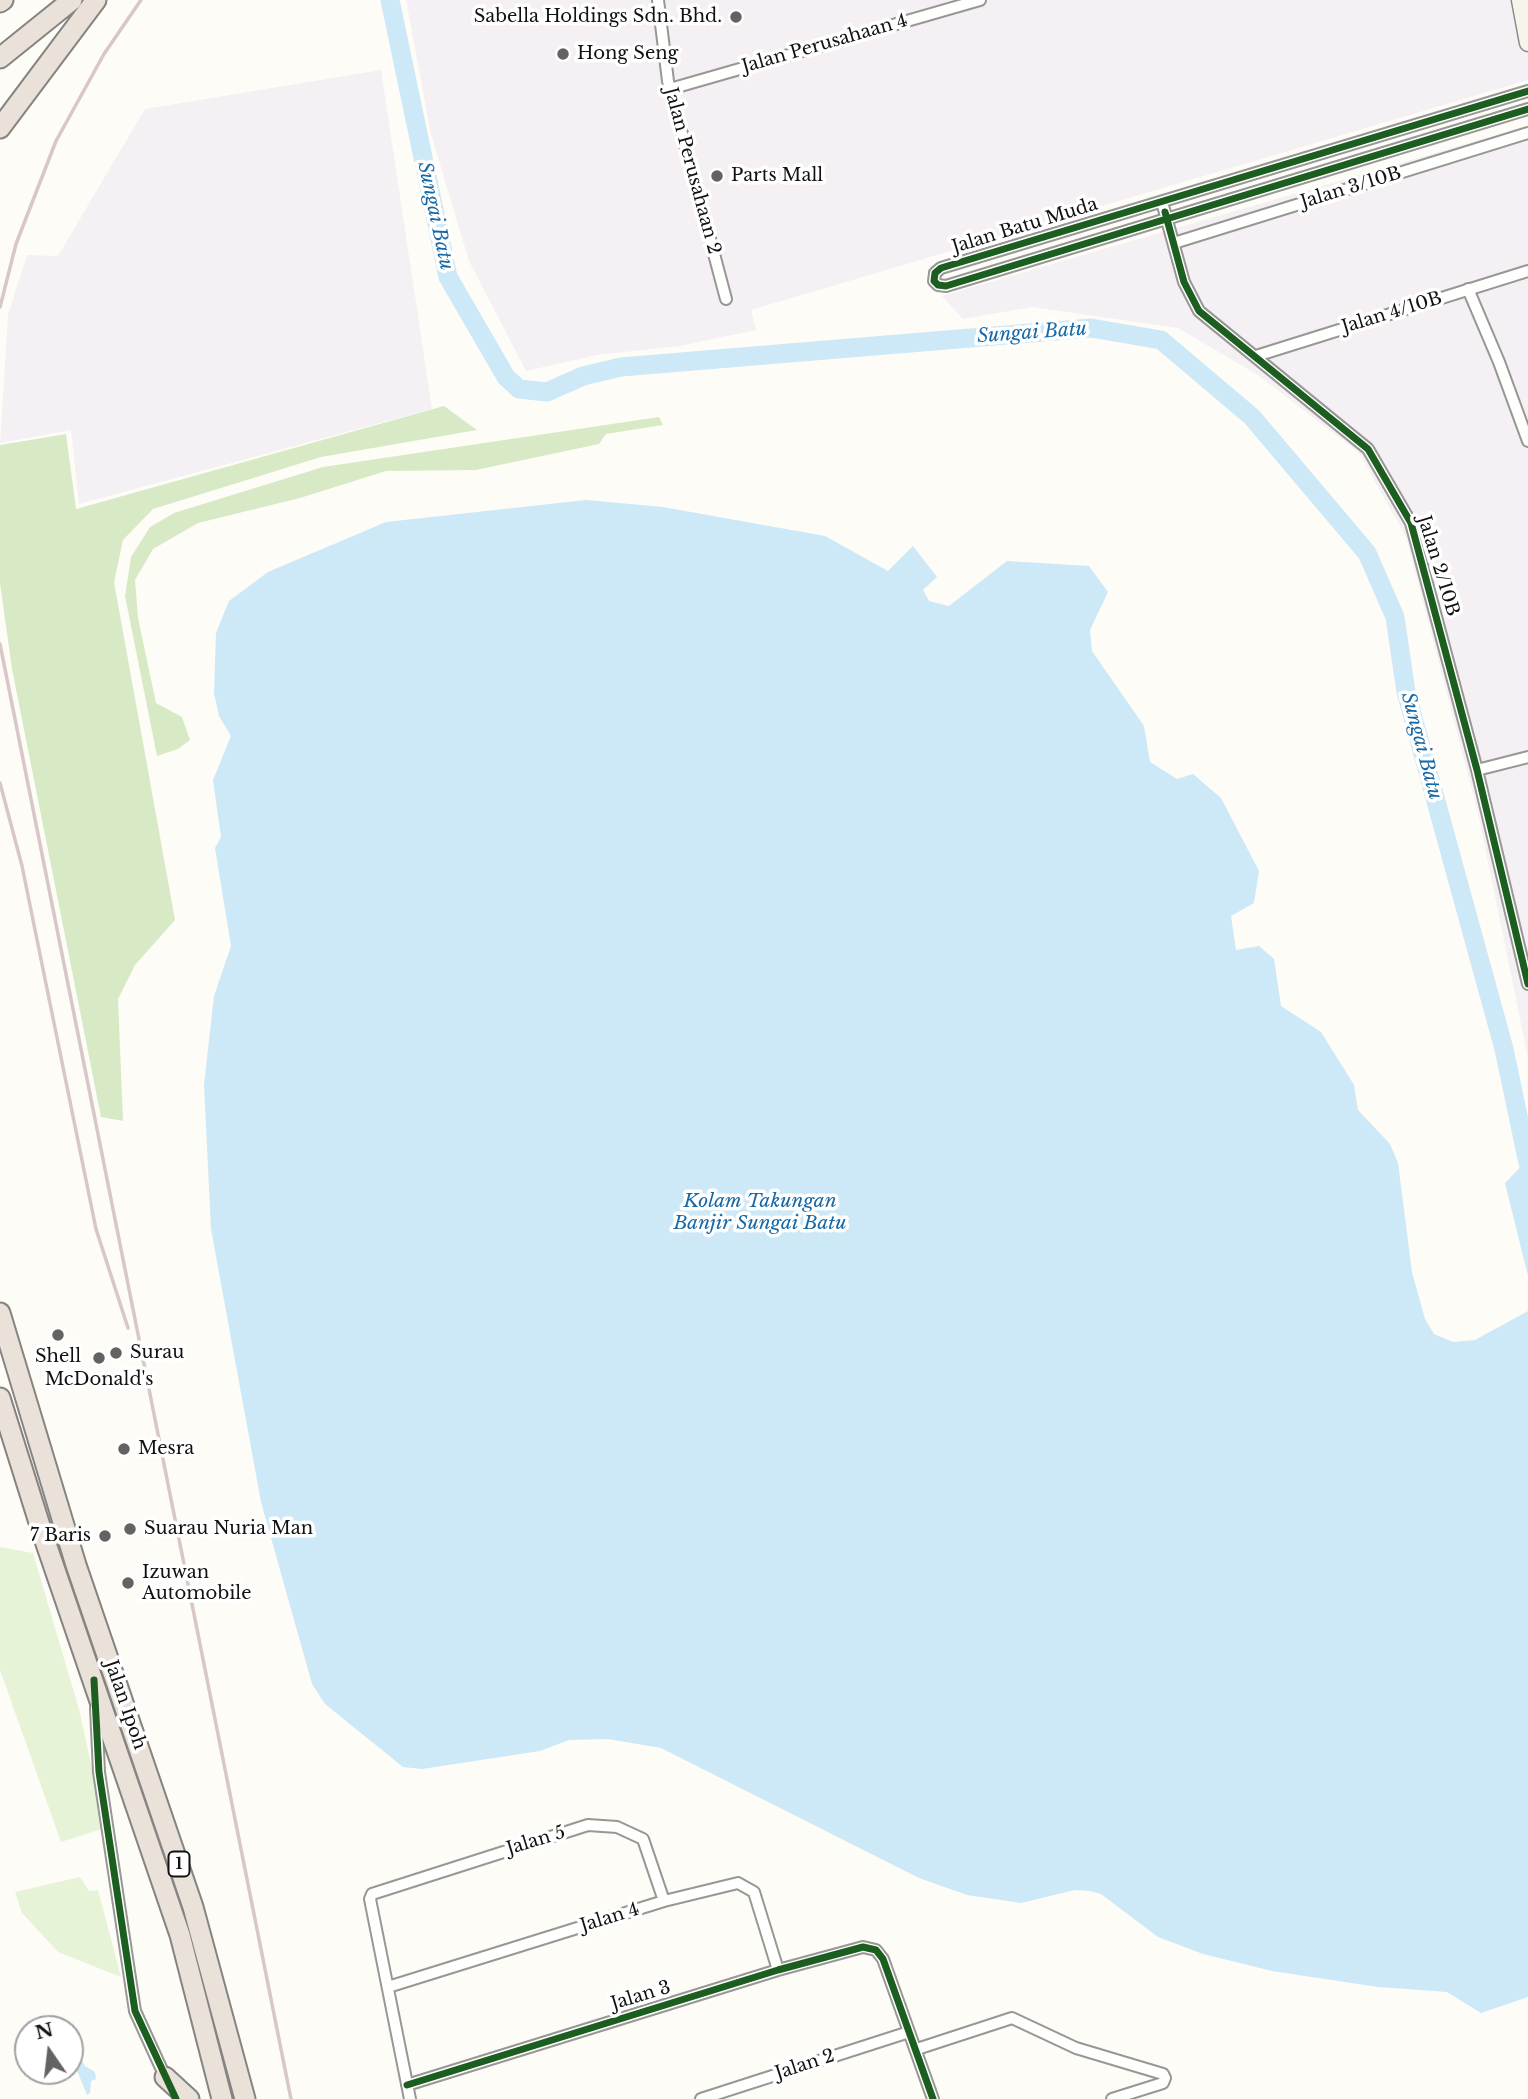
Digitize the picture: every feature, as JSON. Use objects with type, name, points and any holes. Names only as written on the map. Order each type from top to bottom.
[{"type":"highway","points":[[0,58],[72,0]]},
{"type":"highway","points":[[0,128],[96,0]]},
{"type":"highway","name":"Jalan Ipoh","points":[[0,1313],[76,1565],[193,1907],[245,2099]]},
{"type":"highway","name":"Jalan Ipoh","points":[[0,1398],[4,1426],[180,1935],[222,2099]]},
{"type":"highway","points":[[165,2077],[189,2099]]},
{"type":"street","name":"Jalan Perusahaan 2","points":[[658,0],[670,89],[726,299]]},
{"type":"street","name":"Jalan Perusahaan 4","points":[[670,89],[980,0]]},
{"type":"street","points":[[1520,0],[1528,43]]},
{"type":"street","name":"Jalan Batu Muda","points":[[1528,91],[941,268],[935,273],[934,281],[938,285],[946,286],[1167,221],[1528,109]]},
{"type":"street","name":"Jalan 3/10B","points":[[1174,243],[1528,133]]},
{"type":"street","name":"Jalan 2/10B","points":[[1162,202],[1184,282],[1199,311],[1368,449],[1411,523],[1477,770],[1528,984]]},
{"type":"street","name":"Jalan 4/10B","points":[[1256,356],[1528,271]]},
{"type":"street","points":[[1468,289],[1499,362],[1528,442]]},
{"type":"street","points":[[1477,770],[1528,757]]},
{"type":"street","points":[[94,1680],[99,1772],[135,2011],[176,2099]]},
{"type":"street","name":"Jalan 5","points":[[388,1987],[370,1899],[376,1891],[587,1825],[617,1827],[643,1839],[664,1901]]},
{"type":"street","name":"Jalan 4","points":[[388,1987],[664,1901],[738,1883],[747,1885],[754,1892],[778,1970]]},
{"type":"street","name":"Jalan 3","points":[[407,2085],[778,1970],[863,1947],[876,1950],[883,1959],[909,2032]]},
{"type":"street","points":[[388,1987],[410,2099]]},
{"type":"street","points":[[916,2049],[1012,2018],[1076,2048],[1164,2074],[1163,2083],[1112,2099]]},
{"type":"street","points":[[909,2032],[933,2099]]},
{"type":"street","name":"Jalan 2","points":[[701,2099],[909,2032]]},
{"type":"shaded area","points":[[406,0],[1528,0],[1528,80],[751,310],[756,330],[679,346],[597,355],[526,371],[469,261],[431,134]]},
{"type":"shaded area","points":[[381,70],[432,409],[79,504],[71,430],[0,443],[8,315],[27,255],[58,256],[145,109]]},
{"type":"shaded area","points":[[1528,126],[1528,1058],[1478,813],[1406,537],[1359,453],[1258,375],[1178,328],[1032,307],[963,319],[942,296]]},
{"type":"green space","points":[[444,406],[477,430],[321,457],[153,509],[123,540],[114,582],[175,920],[135,965],[118,999],[123,1121],[101,1117],[12,669],[0,583],[0,445],[66,434],[76,509]]},
{"type":"green space","points":[[659,417],[663,425],[606,434],[599,444],[476,470],[386,471],[300,498],[198,523],[153,549],[135,580],[138,618],[156,703],[182,717],[190,740],[178,749],[157,756],[125,596],[131,557],[150,527],[174,513],[323,467]]},
{"type":"green space","points":[[0,1547],[33,1553],[79,1709],[105,1828],[61,1842],[0,1670]]},
{"type":"green space","points":[[80,1877],[89,1891],[98,1890],[121,1977],[58,1952],[22,1913],[15,1892]]},
{"type":"water","name":"Kolam Takungan Banjir Sungai Batu","points":[[586,500],[663,507],[825,536],[888,571],[913,546],[937,577],[923,590],[929,601],[949,606],[1007,561],[1089,566],[1108,592],[1090,630],[1092,651],[1144,726],[1150,762],[1177,779],[1193,774],[1221,798],[1259,871],[1254,903],[1231,916],[1236,950],[1259,946],[1274,959],[1281,1006],[1321,1032],[1354,1085],[1358,1110],[1390,1144],[1398,1163],[1412,1272],[1425,1319],[1434,1334],[1453,1342],[1475,1340],[1528,1311],[1528,1997],[1481,2013],[1447,1992],[1378,1987],[1272,1971],[1203,1954],[1158,1937],[1101,1894],[1090,1891],[1075,1890],[1021,1903],[967,1895],[919,1878],[661,1748],[608,1739],[569,1740],[540,1751],[422,1769],[403,1767],[325,1704],[312,1684],[261,1502],[211,1229],[204,1085],[214,996],[231,946],[215,848],[221,837],[213,780],[231,736],[219,716],[214,693],[216,633],[229,601],[268,572],[386,522]]},
{"type":"water","points":[[1528,1159],[1528,1276],[1505,1183]]},
{"type":"water","points":[[84,2064],[95,2072],[96,2079],[91,2081],[90,2093],[87,2095],[83,2085]]},
{"type":"waterway","name":"Sungai Batu","points":[[390,0],[448,277],[506,377],[519,389],[547,392],[583,376],[621,367],[1091,328],[1161,340],[1252,417],[1367,553],[1395,617],[1406,692],[1504,1049],[1528,1163]]},
{"type":"railway","points":[[0,307],[16,244],[56,141],[104,54],[141,0]]},
{"type":"railway","points":[[0,644],[291,2099]]},
{"type":"railway","points":[[0,783],[22,866],[96,1229],[128,1328]]},
{"type":"cycle path","points":[[1528,91],[941,268],[935,273],[934,281],[938,285],[946,286],[1528,109]]},
{"type":"cycle path","points":[[1165,212],[1184,282],[1199,311],[1368,449],[1411,523],[1477,770],[1528,984]]},
{"type":"cycle path","points":[[94,1680],[99,1772],[135,2011],[176,2099]]},
{"type":"cycle path","points":[[407,2085],[778,1970],[863,1947],[876,1950],[883,1959],[933,2099]]},
{"type":"place","name":"Sabella Holdings Sdn. Bhd.","points":[[736,17]]},
{"type":"place","name":"Hong Seng","points":[[563,54]]},
{"type":"place","name":"Parts Mall","points":[[717,176]]},
{"type":"place","name":"Shell","points":[[58,1335]]},
{"type":"place","name":"Surau","points":[[116,1353]]},
{"type":"place","name":"McDonald's","points":[[99,1358]]},
{"type":"place","name":"Mesra","points":[[124,1449]]},
{"type":"place","name":"Suarau Nuria Man","points":[[130,1529]]},
{"type":"place","name":"7 Baris","points":[[105,1536]]},
{"type":"place","name":"Izuwan Automobile","points":[[128,1583]]}]
